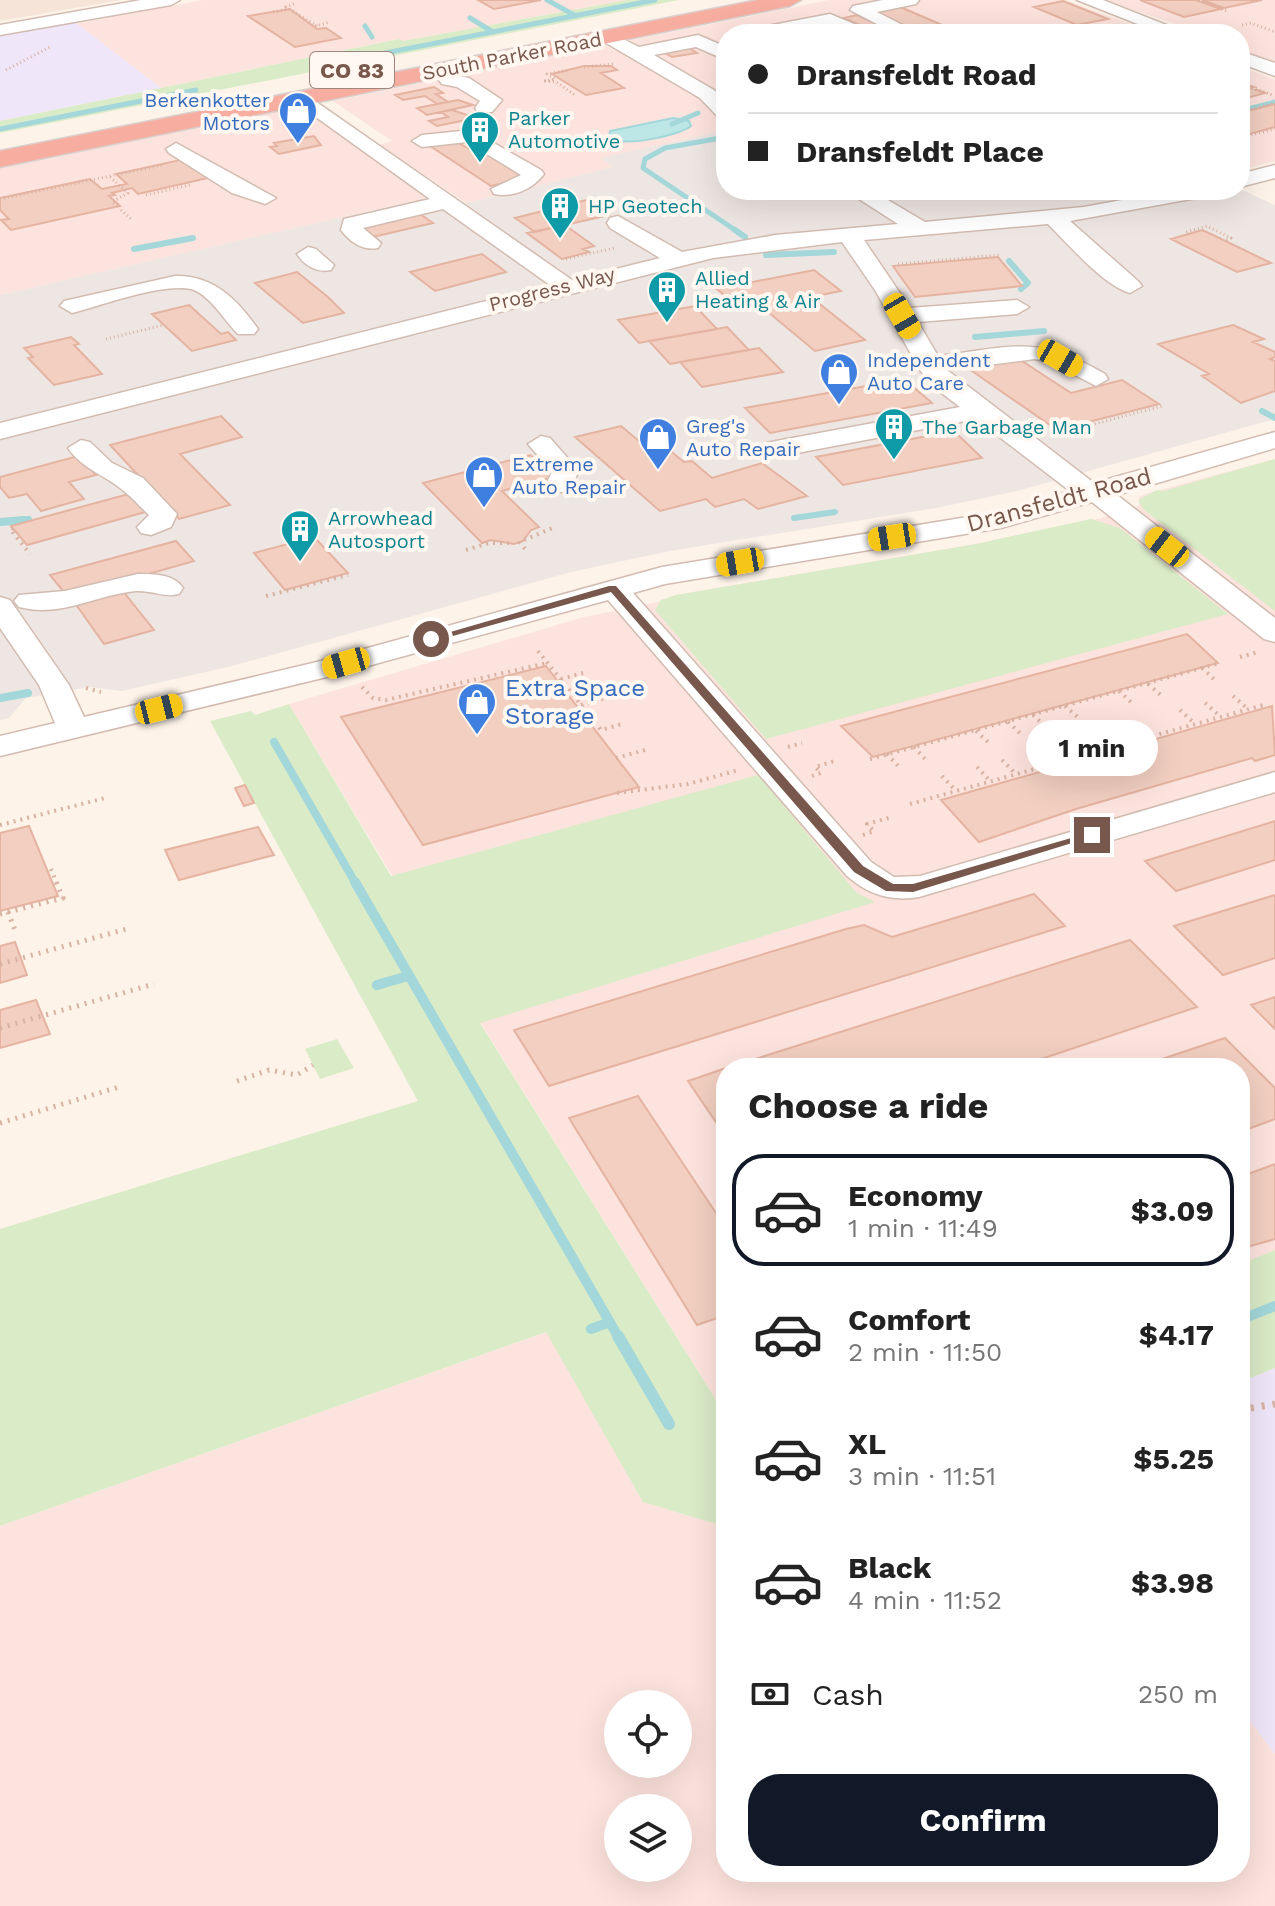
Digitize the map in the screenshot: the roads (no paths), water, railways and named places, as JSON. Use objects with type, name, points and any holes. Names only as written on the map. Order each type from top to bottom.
[{"type":"highway","name":"South Parker Road","points":[[0,139],[704,0]]},
{"type":"highway","name":"South Parker Road","points":[[0,159],[790,0]]},
{"type":"street","points":[[0,30],[171,0]]},
{"type":"street","points":[[889,24],[859,10],[910,0]]},
{"type":"street","points":[[1086,0],[1152,24]]},
{"type":"street","points":[[805,23],[835,19],[846,24]]},
{"type":"street","points":[[607,36],[716,102]]},
{"type":"street","points":[[637,53],[698,41],[716,47]]},
{"type":"street","points":[[1250,61],[1275,70]]},
{"type":"street","points":[[681,79],[716,79]]},
{"type":"street","points":[[449,80],[462,82],[492,100],[485,108]]},
{"type":"street","points":[[302,98],[566,286]]},
{"type":"street","points":[[422,141],[471,136],[534,174],[524,184],[502,189]]},
{"type":"street","points":[[173,156],[235,189],[265,198]]},
{"type":"street","points":[[1250,178],[1275,171]]},
{"type":"street","points":[[873,200],[922,229]]},
{"type":"street","name":"Progress Way","points":[[0,431],[678,259],[745,246],[1054,218],[1128,209],[1164,200]]},
{"type":"street","points":[[370,243],[352,230],[352,224],[448,201]]},
{"type":"street","points":[[1054,218],[1130,286]]},
{"type":"street","points":[[618,223],[678,259]]},
{"type":"street","points":[[849,235],[940,380],[1092,492],[1266,643]]},
{"type":"street","points":[[76,309],[170,284],[191,283],[201,286],[246,329]]},
{"type":"street","points":[[902,316],[1017,307]]},
{"type":"street","points":[[929,365],[1035,352],[1060,358],[1096,379]]},
{"type":"street","points":[[776,449],[979,411]]},
{"type":"street","name":"Dransfeldt Road","points":[[0,746],[324,669],[613,588],[744,561],[979,525],[1275,440]]},
{"type":"street","points":[[541,444],[563,464],[566,471],[558,486]]},
{"type":"street","points":[[81,448],[103,469],[133,484],[163,514],[161,521],[151,527]]},
{"type":"street","points":[[74,730],[15,604],[49,606],[147,579],[169,588]]},
{"type":"street","points":[[613,588],[859,869],[890,888],[922,886],[1275,782]]},
{"type":"water","points":[[673,118],[689,121],[691,126],[650,139],[625,141],[609,137],[610,131]]},
{"type":"waterway","points":[[547,0],[575,16]]},
{"type":"waterway","points":[[575,16],[655,0]]},
{"type":"waterway","points":[[493,32],[575,16]]},
{"type":"waterway","points":[[470,18],[493,32]]},
{"type":"waterway","points":[[365,26],[372,37]]},
{"type":"waterway","points":[[314,67],[493,32]]},
{"type":"waterway","points":[[0,129],[196,90]]},
{"type":"waterway","points":[[1250,108],[1275,102]]},
{"type":"waterway","points":[[672,124],[698,113]]},
{"type":"waterway","points":[[716,139],[665,148],[645,159],[643,168],[738,232]]},
{"type":"waterway","points":[[735,230],[745,237]]},
{"type":"waterway","points":[[134,249],[193,238]]},
{"type":"waterway","points":[[766,255],[834,252]]},
{"type":"waterway","points":[[1009,261],[1028,283],[1021,289]]},
{"type":"waterway","points":[[975,337],[1044,331]]},
{"type":"waterway","points":[[1262,411],[1275,418]]},
{"type":"waterway","points":[[794,518],[835,512]]},
{"type":"waterway","points":[[15,521],[29,519]]},
{"type":"waterway","points":[[15,521],[24,520]]},
{"type":"waterway","points":[[0,522],[15,521]]},
{"type":"waterway","points":[[5,522],[15,521]]},
{"type":"waterway","points":[[0,698],[28,693]]},
{"type":"waterway","points":[[274,742],[356,884]]},
{"type":"waterway","points":[[355,882],[610,1322]]},
{"type":"waterway","points":[[377,985],[408,976]]},
{"type":"waterway","points":[[1250,1316],[1275,1306]]},
{"type":"waterway","points":[[591,1329],[610,1322]]},
{"type":"waterway","points":[[610,1322],[619,1338]]},
{"type":"waterway","points":[[618,1336],[669,1424]]},
{"type":"place","name":"Berkenkotter Motors","points":[[298,145]]},
{"type":"place","name":"Parker Automotive","points":[[480,164]]},
{"type":"place","name":"HP Geotech","points":[[560,240]]},
{"type":"place","name":"Allied Heating & Air","points":[[667,324]]},
{"type":"place","name":"Independent Auto Care","points":[[839,406]]},
{"type":"place","name":"The Garbage Man","points":[[894,461]]},
{"type":"place","name":"Greg's Auto Repair","points":[[658,471]]},
{"type":"place","name":"Extreme Auto Repair","points":[[484,509]]},
{"type":"place","name":"Arrowhead Autosport","points":[[300,563]]},
{"type":"place","name":"Extra Space Storage","points":[[477,736]]}]
